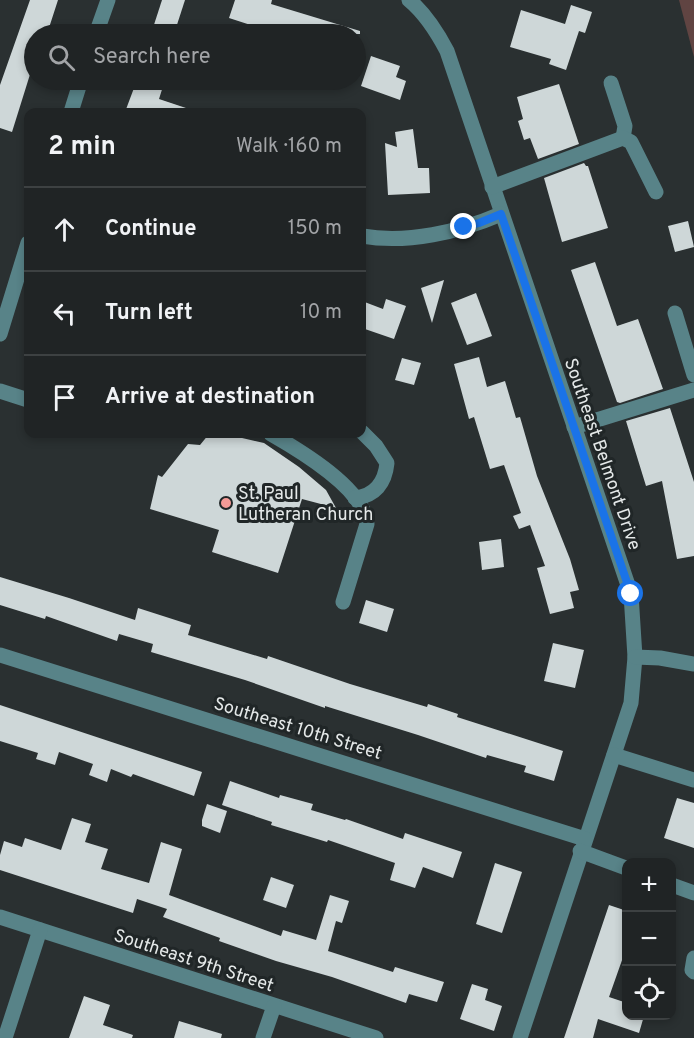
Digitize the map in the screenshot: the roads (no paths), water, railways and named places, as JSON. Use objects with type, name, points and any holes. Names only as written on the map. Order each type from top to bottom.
[{"type":"street","points":[[100,24],[108,0]]},
{"type":"street","name":"Southeast Belmont Drive","points":[[409,0],[434,27],[447,51],[631,594],[635,657],[632,703],[520,1038]]},
{"type":"street","points":[[611,82],[625,126],[622,138]]},
{"type":"street","points":[[71,108],[78,90]]},
{"type":"street","points":[[492,187],[622,138],[631,142],[656,192]]},
{"type":"street","points":[[366,236],[393,238],[430,235],[479,223],[501,214]]},
{"type":"street","points":[[0,334],[24,256]]},
{"type":"street","points":[[675,313],[694,375]]},
{"type":"street","points":[[574,427],[694,390]]},
{"type":"street","points":[[0,391],[24,399]]},
{"type":"street","points":[[355,498],[370,495],[378,488],[387,463],[366,436]]},
{"type":"street","points":[[278,438],[301,451],[345,487],[360,505],[367,524],[343,602]]},
{"type":"street","name":"Southeast 10th Street","points":[[0,655],[583,845],[622,865]]},
{"type":"street","points":[[635,657],[660,658],[694,664]]},
{"type":"street","points":[[614,755],[694,780]]},
{"type":"street","points":[[676,886],[694,893]]},
{"type":"street","name":"Southeast 9th Street","points":[[0,917],[376,1038]]},
{"type":"street","points":[[4,1038],[40,930]]},
{"type":"street","points":[[694,958],[692,970],[694,972]]},
{"type":"street","points":[[263,1038],[274,1006]]},
{"type":"place","name":"St. Paul Lutheran Church","points":[[226,503]]}]
